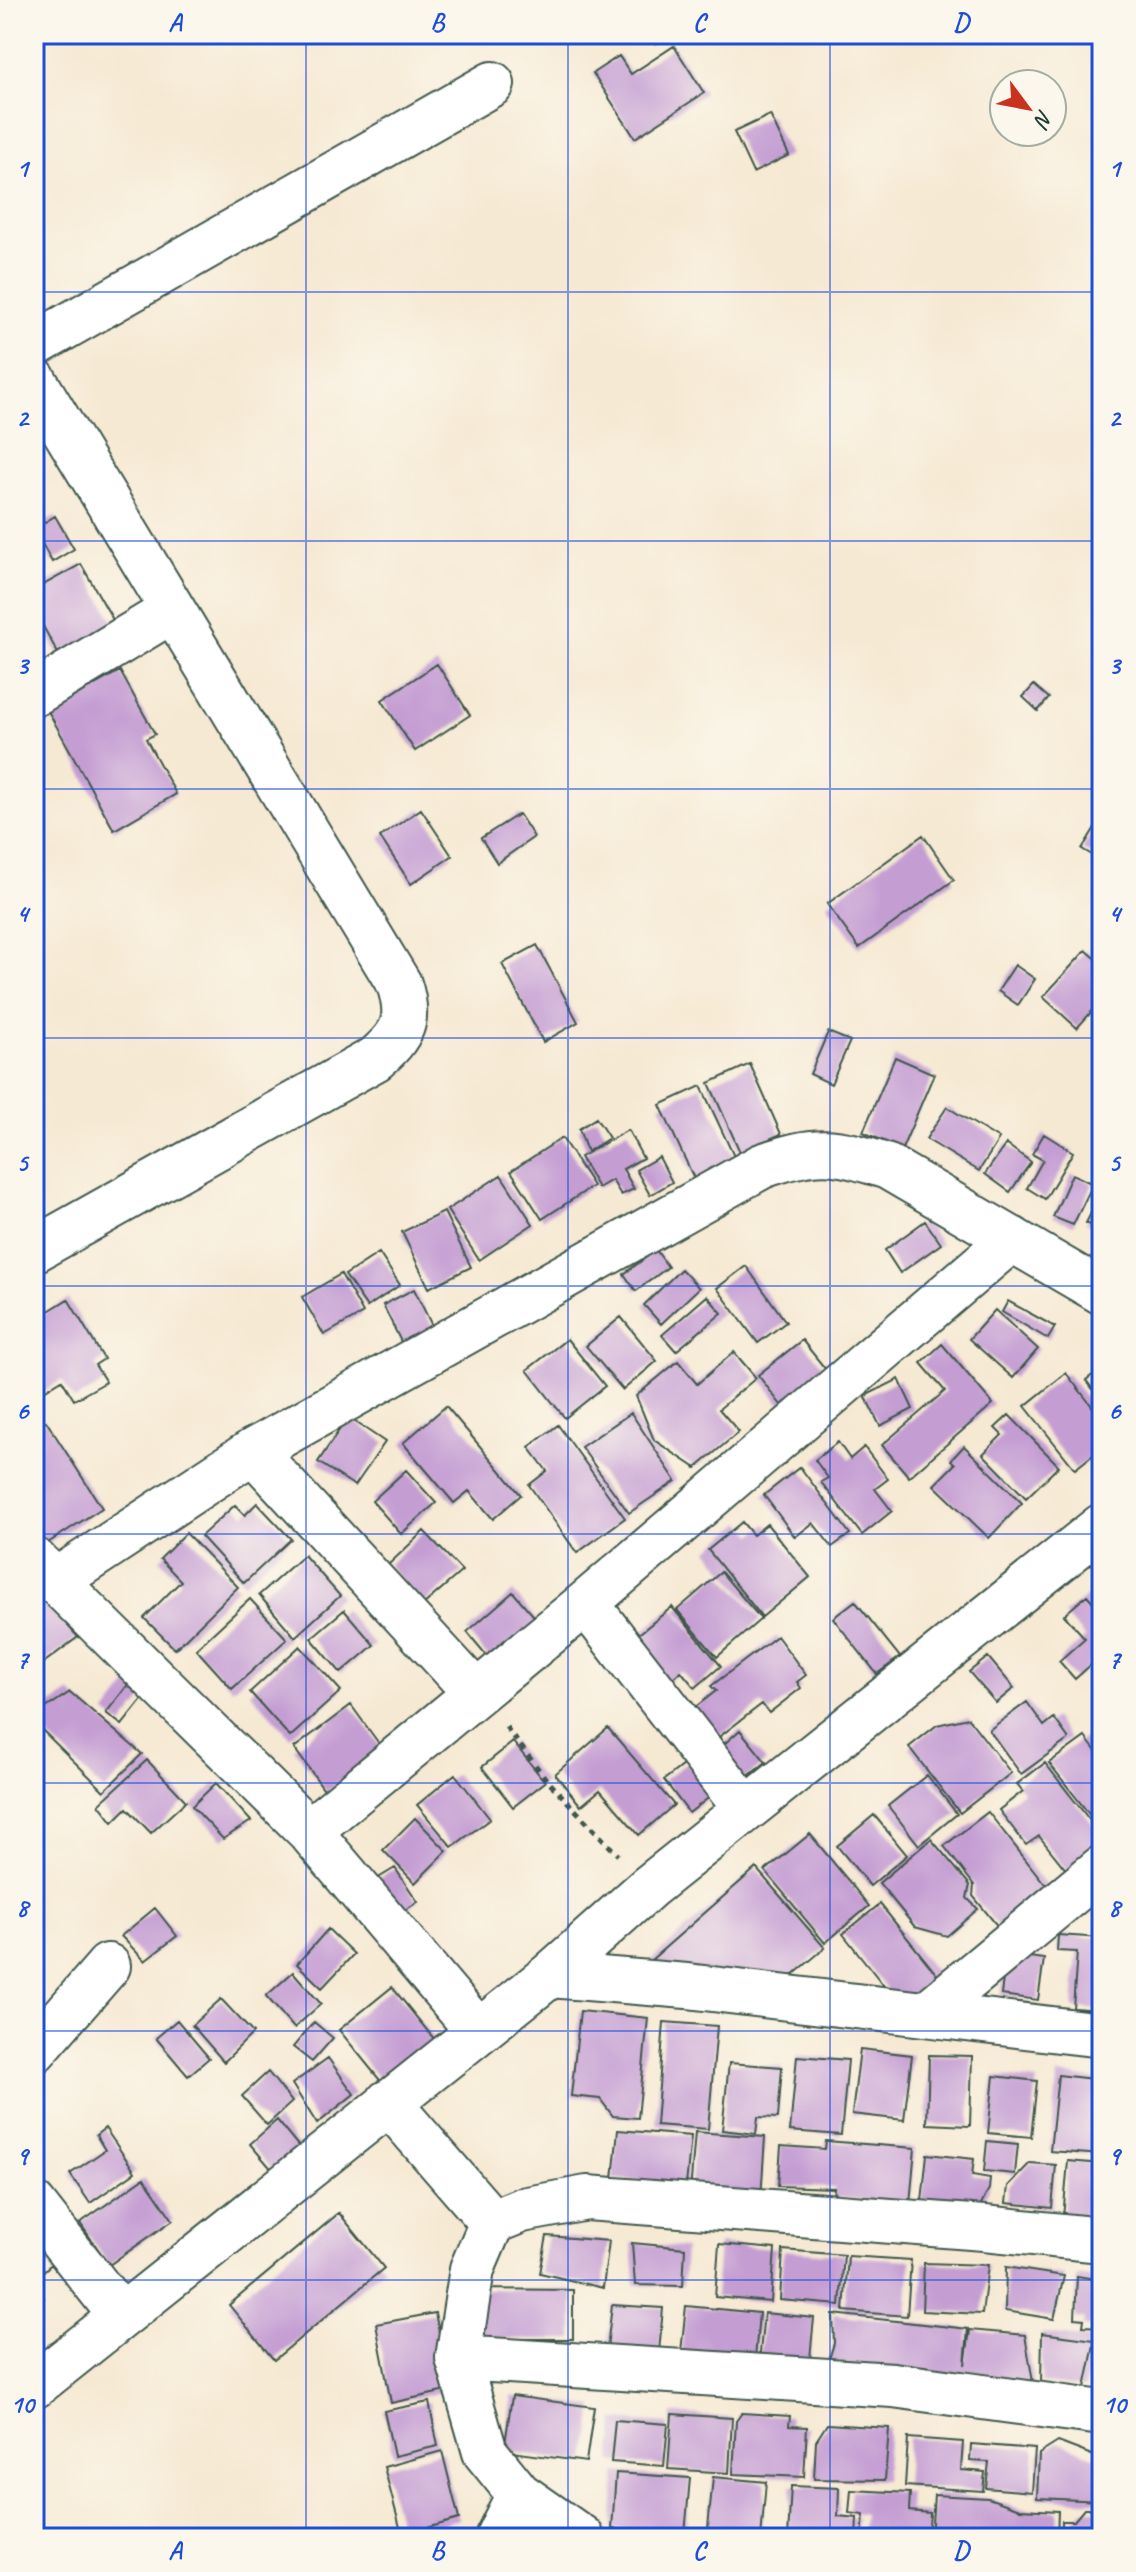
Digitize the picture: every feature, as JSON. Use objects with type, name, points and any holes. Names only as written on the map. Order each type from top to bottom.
[{"type":"street","points":[[34,345],[492,84]]},
{"type":"street","points":[[34,380],[399,984],[406,1005],[403,1026],[391,1045],[375,1059],[34,1250]]},
{"type":"street","points":[[34,694],[173,610]]},
{"type":"street","points":[[477,2030],[309,1831],[44,1571],[762,1166],[794,1155],[821,1150],[857,1156],[888,1167],[1102,1292]]},
{"type":"street","points":[[309,1831],[586,1603],[1012,1239]]},
{"type":"street","points":[[253,1451],[476,1693]]},
{"type":"street","points":[[34,2386],[477,2030],[550,1975],[649,1887],[1102,1526]]},
{"type":"street","points":[[586,1603],[746,1809]]},
{"type":"street","points":[[926,2014],[1102,1868]]},
{"type":"street","points":[[34,2051],[108,1966]]},
{"type":"street","points":[[550,1975],[687,1986],[1102,2035]]},
{"type":"street","points":[[388,2102],[492,2222]]},
{"type":"street","points":[[586,2537],[519,2494],[485,2452],[458,2358],[472,2269],[492,2222],[549,2203],[587,2198],[1102,2240]]},
{"type":"street","points":[[34,2205],[121,2316]]},
{"type":"street","points":[[458,2358],[893,2385],[1102,2413]]},
{"type":"street","points":[[497,2538],[519,2494]]},
{"type":"path","points":[[476,1693],[520,1743],[546,1779],[649,1887]]},
{"type":"building","points":[[650,34],[677,34],[655,44]]},
{"type":"building","points":[[674,46],[704,93],[635,138],[593,73],[619,56],[631,74]]},
{"type":"building","points":[[770,115],[789,155],[753,173],[734,132]]},
{"type":"building","points":[[55,516],[74,549],[52,562],[34,529]]},
{"type":"building","points":[[81,564],[116,625],[60,657],[34,610],[34,590]]},
{"type":"building","points":[[437,664],[470,715],[415,751],[382,700]]},
{"type":"building","points":[[120,671],[155,734],[146,739],[176,794],[114,830],[48,711]]},
{"type":"building","points":[[1034,685],[1049,698],[1038,711],[1023,697]]},
{"type":"building","points":[[421,809],[452,856],[411,884],[380,837]]},
{"type":"building","points":[[519,814],[534,837],[497,863],[481,838]]},
{"type":"building","points":[[1102,816],[1102,861],[1082,849]]},
{"type":"building","points":[[923,835],[954,880],[859,948],[827,904]]},
{"type":"building","points":[[537,945],[578,1022],[543,1042],[502,964]]},
{"type":"building","points":[[1086,950],[1102,964],[1102,1000],[1077,1028],[1043,997]]},
{"type":"building","points":[[1015,965],[1035,979],[1018,1005],[998,991]]},
{"type":"building","points":[[828,1032],[850,1041],[831,1084],[810,1074]]},
{"type":"building","points":[[895,1057],[934,1074],[902,1149],[863,1132]]},
{"type":"building","points":[[750,1064],[781,1134],[740,1152],[709,1083]]},
{"type":"building","points":[[701,1086],[738,1165],[697,1185],[660,1105]]},
{"type":"building","points":[[947,1107],[999,1139],[979,1171],[926,1139]]},
{"type":"building","points":[[596,1118],[609,1138],[587,1152],[579,1129]]},
{"type":"building","points":[[628,1130],[643,1158],[623,1169],[634,1189],[621,1195],[612,1180],[598,1188],[580,1157]]},
{"type":"building","points":[[1044,1134],[1073,1152],[1045,1199],[1027,1188],[1043,1160],[1032,1154]]},
{"type":"building","points":[[562,1138],[593,1186],[542,1219],[511,1171]]},
{"type":"building","points":[[1006,1144],[1031,1162],[1010,1192],[985,1174]]},
{"type":"building","points":[[659,1157],[672,1182],[650,1195],[636,1170]]},
{"type":"building","points":[[1072,1174],[1093,1184],[1073,1225],[1053,1217]]},
{"type":"building","points":[[501,1175],[533,1224],[479,1260],[447,1210]]},
{"type":"building","points":[[1102,1191],[1102,1231],[1086,1223]]},
{"type":"building","points":[[444,1212],[471,1267],[429,1288],[402,1232]]},
{"type":"building","points":[[925,1221],[941,1244],[900,1273],[885,1250]]},
{"type":"building","points":[[656,1250],[668,1267],[636,1291],[624,1274]]},
{"type":"building","points":[[379,1253],[400,1285],[367,1307],[345,1275]]},
{"type":"building","points":[[746,1266],[786,1322],[758,1343],[717,1288]]},
{"type":"building","points":[[681,1269],[699,1288],[661,1324],[644,1305]]},
{"type":"building","points":[[341,1274],[363,1313],[324,1335],[302,1297]]},
{"type":"building","points":[[414,1289],[437,1336],[406,1352],[383,1305]]},
{"type":"building","points":[[707,1296],[722,1313],[676,1351],[662,1335]]},
{"type":"building","points":[[68,1299],[104,1359],[95,1365],[106,1382],[74,1400],[62,1380],[34,1397],[34,1320]]},
{"type":"building","points":[[1008,1301],[1055,1327],[1048,1339],[1002,1312]]},
{"type":"building","points":[[995,1310],[1038,1349],[1013,1378],[969,1339]]},
{"type":"building","points":[[621,1317],[657,1361],[623,1390],[586,1346]]},
{"type":"building","points":[[567,1339],[605,1386],[565,1418],[527,1370]]},
{"type":"building","points":[[802,1340],[827,1371],[800,1406],[793,1397],[781,1405],[758,1375]]},
{"type":"building","points":[[942,1344],[993,1404],[909,1477],[882,1445],[945,1391],[921,1363]]},
{"type":"building","points":[[734,1352],[756,1378],[719,1409],[739,1432],[696,1468],[654,1440],[636,1396],[678,1361],[697,1384]]},
{"type":"building","points":[[1102,1368],[1102,1402],[1086,1380]]},
{"type":"building","points":[[1066,1373],[1102,1419],[1102,1467],[1093,1455],[1075,1469],[1025,1406]]},
{"type":"building","points":[[899,1379],[913,1409],[880,1426],[865,1396]]},
{"type":"building","points":[[446,1406],[521,1495],[493,1519],[469,1491],[454,1503],[403,1443]]},
{"type":"building","points":[[631,1413],[676,1481],[629,1513],[581,1447]]},
{"type":"building","points":[[1009,1415],[1059,1466],[1026,1498],[983,1454],[1002,1435],[995,1428]]},
{"type":"building","points":[[348,1417],[385,1442],[355,1486],[318,1462]]},
{"type":"building","points":[[46,1421],[102,1508],[37,1550],[34,1546],[34,1429]]},
{"type":"building","points":[[558,1425],[625,1518],[577,1553],[529,1485],[547,1471],[529,1447]]},
{"type":"building","points":[[838,1442],[850,1459],[864,1447],[888,1479],[875,1489],[892,1511],[862,1535],[821,1482],[828,1478],[815,1460]]},
{"type":"building","points":[[964,1446],[1022,1503],[989,1538],[934,1485],[955,1464],[951,1460]]},
{"type":"building","points":[[800,1467],[850,1534],[832,1547],[813,1523],[795,1537],[764,1495]]},
{"type":"building","points":[[406,1470],[436,1503],[401,1534],[372,1501]]},
{"type":"building","points":[[257,1503],[291,1539],[244,1583],[201,1536],[235,1505],[245,1515]]},
{"type":"building","points":[[742,1522],[753,1535],[767,1524],[810,1577],[762,1617],[708,1550]]},
{"type":"building","points":[[424,1531],[462,1571],[423,1605],[388,1565]]},
{"type":"building","points":[[186,1533],[238,1587],[175,1649],[144,1618],[181,1581],[160,1559]]},
{"type":"building","points":[[304,1555],[340,1596],[295,1637],[259,1595]]},
{"type":"building","points":[[721,1572],[761,1619],[717,1657],[677,1610]]},
{"type":"building","points":[[513,1592],[545,1629],[498,1669],[467,1632]]},
{"type":"building","points":[[40,1595],[78,1637],[34,1670],[34,1601]]},
{"type":"building","points":[[1087,1595],[1102,1612],[1102,1671],[1094,1662],[1075,1679],[1059,1661],[1085,1638],[1064,1615]]},
{"type":"building","points":[[250,1599],[287,1639],[232,1689],[196,1649]]},
{"type":"building","points":[[855,1601],[900,1657],[877,1674],[833,1618]]},
{"type":"building","points":[[672,1607],[721,1666],[695,1688],[681,1671],[660,1689],[624,1646]]},
{"type":"building","points":[[344,1610],[374,1645],[341,1673],[311,1638]]},
{"type":"building","points":[[777,1636],[806,1675],[797,1682],[801,1688],[769,1713],[762,1704],[715,1740],[693,1709],[716,1691],[711,1686]]},
{"type":"building","points":[[300,1646],[341,1691],[290,1737],[250,1692]]},
{"type":"building","points":[[988,1657],[1014,1688],[996,1703],[969,1672]]},
{"type":"building","points":[[130,1682],[146,1695],[122,1725],[106,1713]]},
{"type":"building","points":[[70,1692],[142,1754],[104,1791],[34,1722],[34,1716]]},
{"type":"building","points":[[1027,1702],[1044,1726],[1054,1718],[1069,1739],[1021,1774],[989,1730]]},
{"type":"building","points":[[351,1705],[383,1749],[326,1792],[294,1748]]},
{"type":"building","points":[[968,1718],[1011,1773],[960,1813],[909,1747],[937,1725]]},
{"type":"building","points":[[608,1728],[674,1805],[639,1835],[600,1790],[581,1806],[555,1774]]},
{"type":"building","points":[[740,1730],[766,1762],[740,1783],[715,1752]]},
{"type":"building","points":[[1085,1737],[1102,1759],[1102,1820],[1097,1824],[1049,1763]]},
{"type":"building","points":[[513,1742],[545,1782],[513,1807],[482,1767]]},
{"type":"building","points":[[147,1760],[186,1801],[151,1833],[127,1808],[113,1822],[99,1804]]},
{"type":"building","points":[[687,1762],[712,1795],[689,1813],[664,1780]]},
{"type":"building","points":[[1045,1763],[1102,1836],[1102,1844],[1067,1871],[1039,1836],[1026,1845],[999,1810],[1023,1791],[1017,1784]]},
{"type":"building","points":[[455,1774],[490,1819],[452,1847],[417,1805]]},
{"type":"building","points":[[927,1775],[957,1814],[919,1845],[888,1806]]},
{"type":"building","points":[[216,1783],[251,1821],[223,1839],[192,1806]]},
{"type":"building","points":[[988,1812],[1048,1888],[999,1928],[973,1896],[974,1885],[944,1846]]},
{"type":"building","points":[[874,1815],[907,1855],[870,1886],[837,1846]]},
{"type":"building","points":[[415,1818],[447,1851],[415,1883],[383,1850]]},
{"type":"building","points":[[810,1834],[869,1906],[825,1943],[765,1871]]},
{"type":"building","points":[[931,1839],[970,1885],[967,1898],[978,1909],[947,1936],[915,1927],[879,1883]]},
{"type":"building","points":[[395,1868],[418,1902],[388,1920],[362,1888]]},
{"type":"building","points":[[756,1868],[825,1948],[780,1986],[650,1961]]},
{"type":"building","points":[[880,1904],[938,1976],[900,2006],[843,1934]]},
{"type":"building","points":[[155,1908],[177,1936],[145,1961],[121,1936]]},
{"type":"building","points":[[328,1929],[354,1954],[322,1988],[297,1964]]},
{"type":"building","points":[[1058,1935],[1102,1938],[1102,2010],[1073,2008],[1077,1952],[1057,1951]]},
{"type":"building","points":[[1006,1954],[1044,1959],[1038,2000],[1001,1995]]},
{"type":"building","points":[[293,1972],[321,2004],[294,2028],[266,1996]]},
{"type":"building","points":[[392,1987],[435,2040],[383,2084],[339,2030]]},
{"type":"building","points":[[221,1999],[253,2033],[224,2062],[192,2025]]},
{"type":"building","points":[[580,2011],[648,2018],[638,2118],[613,2116],[600,2099],[571,2096]]},
{"type":"building","points":[[177,2020],[209,2058],[188,2076],[156,2038]]},
{"type":"building","points":[[314,2022],[333,2038],[312,2062],[293,2047]]},
{"type":"building","points":[[664,2022],[717,2026],[708,2129],[656,2125]]},
{"type":"building","points":[[860,2049],[912,2055],[904,2120],[852,2114]]},
{"type":"building","points":[[929,2055],[972,2056],[970,2126],[927,2124]]},
{"type":"building","points":[[797,2056],[848,2060],[841,2135],[790,2131]]},
{"type":"building","points":[[328,2058],[354,2094],[317,2124],[292,2084]]},
{"type":"building","points":[[729,2063],[782,2067],[778,2118],[758,2117],[756,2134],[722,2130]]},
{"type":"building","points":[[268,2072],[292,2102],[267,2125],[242,2096]]},
{"type":"building","points":[[1058,2075],[1102,2080],[1102,2155],[1050,2151]]},
{"type":"building","points":[[994,2076],[1037,2081],[1031,2137],[988,2133]]},
{"type":"building","points":[[34,2114],[44,2126],[37,2134],[47,2144],[34,2155]]},
{"type":"building","points":[[277,2120],[300,2148],[274,2172],[250,2144]]},
{"type":"building","points":[[105,2128],[135,2172],[90,2203],[70,2174],[105,2150],[96,2135]]},
{"type":"building","points":[[618,2130],[691,2136],[686,2185],[613,2179]]},
{"type":"building","points":[[695,2132],[765,2137],[761,2198],[690,2193]]},
{"type":"building","points":[[826,2141],[915,2148],[910,2204],[833,2197],[834,2188],[778,2186],[781,2146],[825,2149]]},
{"type":"building","points":[[987,2141],[1018,2144],[1015,2174],[984,2171]]},
{"type":"building","points":[[927,2154],[974,2159],[972,2175],[990,2178],[989,2189],[980,2206],[922,2201]]},
{"type":"building","points":[[1068,2161],[1102,2164],[1102,2221],[1063,2218]]},
{"type":"building","points":[[1030,2163],[1056,2165],[1052,2208],[1006,2203],[1008,2186]]},
{"type":"building","points":[[144,2178],[173,2220],[109,2265],[80,2223]]},
{"type":"building","points":[[339,2213],[384,2268],[274,2360],[229,2305]]},
{"type":"building","points":[[34,2234],[55,2261],[34,2279]]},
{"type":"building","points":[[547,2236],[609,2241],[603,2288],[540,2273]]},
{"type":"building","points":[[632,2243],[685,2248],[683,2286],[635,2285]]},
{"type":"building","points":[[719,2244],[775,2249],[771,2302],[715,2297]]},
{"type":"building","points":[[783,2250],[844,2255],[840,2305],[780,2300]]},
{"type":"building","points":[[848,2256],[911,2260],[907,2316],[844,2311]]},
{"type":"building","points":[[924,2263],[988,2265],[982,2314],[922,2311]]},
{"type":"building","points":[[1006,2267],[1064,2276],[1054,2319],[1005,2311]]},
{"type":"building","points":[[1077,2276],[1102,2280],[1102,2327],[1083,2326],[1084,2319],[1075,2318]]},
{"type":"building","points":[[34,2285],[44,2298],[34,2306]]},
{"type":"building","points":[[482,2289],[573,2290],[573,2339],[481,2339]]},
{"type":"building","points":[[612,2305],[663,2308],[659,2352],[607,2348]]},
{"type":"building","points":[[686,2306],[759,2313],[755,2359],[681,2352]]},
{"type":"building","points":[[435,2313],[451,2390],[391,2403],[376,2324]]},
{"type":"building","points":[[764,2313],[814,2318],[808,2378],[758,2372]]},
{"type":"building","points":[[833,2314],[968,2329],[965,2365],[970,2330],[1025,2335],[1034,2388],[827,2366],[834,2343]]},
{"type":"building","points":[[1042,2333],[1095,2340],[1085,2388],[1041,2383]]},
{"type":"building","points":[[512,2396],[594,2407],[586,2462],[504,2451]]},
{"type":"building","points":[[429,2402],[438,2446],[394,2456],[384,2411]]},
{"type":"building","points":[[742,2413],[790,2416],[789,2426],[807,2427],[804,2477],[733,2474],[736,2421]]},
{"type":"building","points":[[672,2414],[732,2418],[729,2473],[668,2469]]},
{"type":"building","points":[[615,2420],[668,2424],[664,2466],[611,2462]]},
{"type":"building","points":[[827,2424],[889,2428],[885,2480],[814,2479],[816,2441]]},
{"type":"building","points":[[908,2438],[963,2442],[961,2470],[985,2472],[983,2491],[905,2486]]},
{"type":"building","points":[[1058,2442],[1102,2459],[1102,2501],[1037,2498],[1039,2454]]},
{"type":"building","points":[[971,2444],[1035,2449],[1032,2492],[986,2488],[989,2462],[970,2461]]},
{"type":"building","points":[[442,2451],[459,2519],[402,2535],[384,2467]]},
{"type":"building","points":[[616,2473],[690,2478],[685,2535],[612,2529]]},
{"type":"building","points":[[713,2477],[766,2482],[761,2538],[707,2538]]},
{"type":"building","points":[[791,2486],[839,2488],[838,2516],[857,2518],[856,2538],[788,2538]]},
{"type":"building","points":[[851,2490],[910,2493],[909,2511],[930,2513],[928,2537],[862,2538],[864,2515],[849,2513]]},
{"type":"building","points":[[934,2495],[988,2498],[1020,2509],[1058,2511],[1057,2538],[931,2538]]},
{"type":"building","points":[[1084,2509],[1102,2509],[1102,2538],[1062,2538],[1062,2521],[1074,2521]]}]
